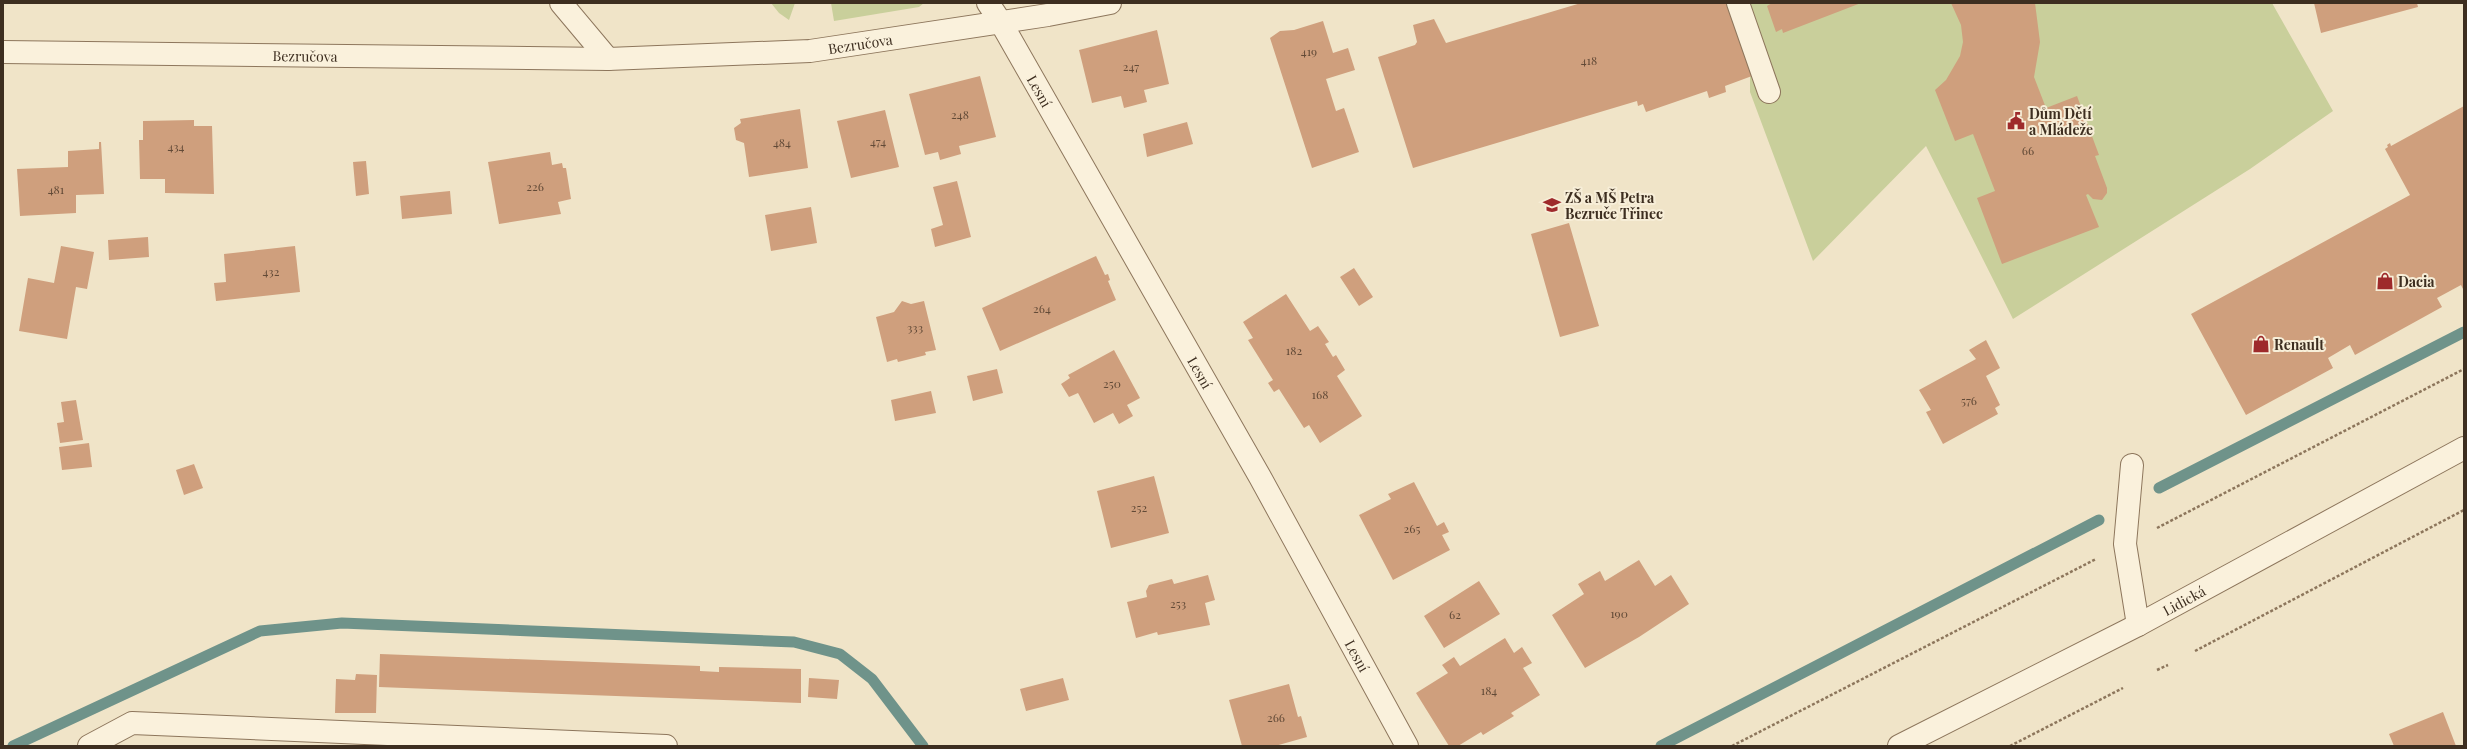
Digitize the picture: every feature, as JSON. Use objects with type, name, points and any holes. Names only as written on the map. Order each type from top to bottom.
[{"type":"street","points":[[561,3],[608,59]]},
{"type":"street","name":"Lesní","points":[[988,3],[1000,21],[1260,477],[1407,746]]},
{"type":"street","name":"Bezručova","points":[[3,52],[608,59],[810,51],[1000,21],[1048,15],[1110,3]]},
{"type":"street","points":[[1738,3],[1769,92]]},
{"type":"street","name":"Lidická","points":[[1900,746],[2138,625],[2464,448]]},
{"type":"street","points":[[2132,465],[2125,544],[2138,625]]},
{"type":"street","points":[[89,746],[132,723],[666,746]]},
{"type":"path","points":[[2152,530],[2464,369]]},
{"type":"path","points":[[2195,651],[2464,510]]},
{"type":"path","points":[[1732,746],[2096,559]]},
{"type":"path","points":[[2157,670],[2168,665]]},
{"type":"path","points":[[2010,746],[2123,688]]},
{"type":"green space","points":[[771,3],[795,3],[789,20],[779,13]]},
{"type":"green space","points":[[831,3],[924,3],[919,7],[834,21]]},
{"type":"green space","points":[[1723,3],[2272,3],[2333,111],[2250,169],[2013,319],[1926,146],[1813,261],[1750,92],[1750,75],[1732,20],[1728,20]]},
{"type":"building","points":[[1581,3],[1726,3],[1752,76],[1725,86],[1726,92],[1709,98],[1707,91],[1646,112],[1643,104],[1638,106],[1637,101],[1413,168],[1378,57],[1415,45],[1417,42],[1413,25],[1434,19],[1446,43]]},
{"type":"building","points":[[1772,3],[1861,3],[1783,33],[1782,29],[1776,32],[1767,6]]},
{"type":"building","name":"Dům Dětí a Mládeže","points":[[1951,3],[2035,3],[2040,42],[2034,77],[2046,108],[2077,96],[2099,155],[2095,156],[2107,188],[2107,193],[2102,200],[2093,199],[2088,194],[2086,195],[2099,227],[2002,264],[1977,198],[1995,191],[1973,134],[1955,141],[1935,90],[1946,80],[1960,56],[1963,42],[1961,25]]},
{"type":"building","points":[[2314,3],[2417,3],[2418,7],[2321,33]]},
{"type":"building","points":[[1323,21],[1333,53],[1348,48],[1355,70],[1326,79],[1336,111],[1344,108],[1359,152],[1312,168],[1270,38],[1280,31],[1294,30]]},
{"type":"building","points":[[1157,30],[1169,84],[1144,90],[1147,102],[1124,108],[1121,96],[1092,103],[1079,50]]},
{"type":"building","points":[[980,76],[996,137],[959,146],[961,154],[940,160],[938,152],[925,155],[909,94]]},
{"type":"building","points":[[2464,106],[2464,291],[2461,285],[2437,298],[2442,307],[2355,355],[2350,345],[2328,358],[2333,368],[2246,415],[2191,314],[2410,195],[2385,149],[2388,147],[2387,145],[2390,143],[2391,146]]},
{"type":"building","points":[[800,109],[808,168],[749,177],[744,143],[736,140],[734,128],[741,123],[740,119]]},
{"type":"building","points":[[885,110],[899,167],[851,178],[837,121]]},
{"type":"building","points":[[194,120],[194,126],[212,126],[214,194],[165,193],[165,179],[140,179],[139,140],[143,140],[143,121]]},
{"type":"building","points":[[1187,122],[1193,144],[1147,157],[1143,134]]},
{"type":"building","points":[[99,142],[101,142],[104,194],[76,195],[76,213],[20,216],[17,169],[68,167],[68,151],[99,149]]},
{"type":"building","points":[[550,152],[552,165],[562,163],[563,168],[566,168],[571,199],[558,202],[561,214],[499,224],[488,162]]},
{"type":"building","points":[[366,161],[369,194],[356,196],[353,162]]},
{"type":"building","points":[[957,181],[971,237],[935,247],[931,229],[943,225],[933,187]]},
{"type":"building","points":[[450,191],[452,214],[402,219],[400,196]]},
{"type":"building","points":[[811,207],[817,243],[771,251],[765,215]]},
{"type":"building","points":[[1569,223],[1599,326],[1560,337],[1531,234]]},
{"type":"building","points":[[148,237],[149,257],[109,260],[108,240]]},
{"type":"building","points":[[61,246],[94,252],[87,289],[76,287],[67,339],[19,331],[28,278],[54,283]]},
{"type":"building","points":[[295,246],[300,292],[216,301],[214,283],[226,282],[224,254]]},
{"type":"building","points":[[1096,256],[1105,275],[1108,274],[1110,280],[1108,281],[1116,300],[1000,351],[982,308]]},
{"type":"building","points":[[1354,268],[1373,297],[1359,306],[1340,277]]},
{"type":"building","points":[[1286,294],[1310,331],[1318,326],[1329,342],[1325,344],[1333,357],[1336,355],[1345,370],[1337,376],[1362,416],[1320,443],[1309,425],[1304,428],[1279,389],[1274,392],[1268,383],[1273,380],[1248,340],[1253,338],[1243,322]]},
{"type":"building","points":[[902,301],[911,304],[924,301],[936,350],[925,352],[926,355],[898,362],[897,359],[887,362],[876,317],[894,312]]},
{"type":"building","points":[[1986,340],[2000,368],[1986,376],[2000,405],[1995,408],[1998,414],[1943,444],[1926,412],[1931,410],[1919,390],[1976,359],[1969,350]]},
{"type":"building","points":[[1114,350],[1140,398],[1127,405],[1133,416],[1119,424],[1113,413],[1094,423],[1078,393],[1069,397],[1061,384],[1070,378],[1068,375]]},
{"type":"building","points":[[997,369],[1003,393],[973,401],[967,376]]},
{"type":"building","points":[[931,391],[936,413],[895,421],[891,400]]},
{"type":"building","points":[[76,400],[83,440],[60,443],[57,423],[64,422],[61,402]]},
{"type":"building","points":[[89,443],[92,467],[62,470],[59,447]]},
{"type":"building","points":[[194,464],[203,488],[184,495],[176,470]]},
{"type":"building","points":[[1154,476],[1169,533],[1111,548],[1097,491]]},
{"type":"building","points":[[1414,482],[1437,526],[1444,522],[1449,532],[1442,535],[1450,550],[1393,580],[1359,515],[1391,499],[1388,494]]},
{"type":"building","points":[[1639,560],[1655,586],[1671,575],[1689,604],[1639,637],[1585,668],[1552,615],[1584,594],[1578,584],[1600,571],[1605,581]]},
{"type":"building","points":[[1208,575],[1215,600],[1205,603],[1210,625],[1158,635],[1157,632],[1136,638],[1127,602],[1147,597],[1146,591],[1149,585],[1172,579],[1174,584]]},
{"type":"building","points":[[1479,581],[1500,614],[1444,648],[1424,616]]},
{"type":"building","points":[[1505,638],[1514,653],[1522,647],[1532,663],[1523,668],[1540,695],[1511,713],[1514,716],[1483,735],[1481,732],[1458,746],[1449,746],[1416,693],[1448,673],[1442,665],[1454,657],[1460,666]]},
{"type":"building","points":[[380,654],[700,666],[700,671],[719,672],[719,667],[801,669],[801,703],[379,687]]},
{"type":"building","points":[[356,674],[377,675],[376,713],[335,713],[336,679],[355,680]]},
{"type":"building","points":[[809,678],[839,680],[837,699],[808,697]]},
{"type":"building","points":[[1063,678],[1069,700],[1026,711],[1020,689]]},
{"type":"building","points":[[1289,684],[1298,717],[1301,716],[1307,737],[1275,746],[1242,746],[1229,700]]},
{"type":"building","points":[[2443,712],[2456,746],[2394,746],[2389,734]]},
{"type":"waterway","points":[[2159,488],[2464,332]]},
{"type":"waterway","points":[[1661,746],[2099,520]]},
{"type":"waterway","points":[[13,746],[260,631],[342,623],[794,642],[840,654],[872,679],[923,746]]},
{"type":"place","name":"Dům Dětí a Mládeže","points":[[2016,121]]},
{"type":"place","name":"ZŠ a MŠ Petra Bezruče Třinec","points":[[1552,205]]},
{"type":"place","name":"Dacia","points":[[2385,281]]},
{"type":"place","name":"Renault","points":[[2261,344]]}]
